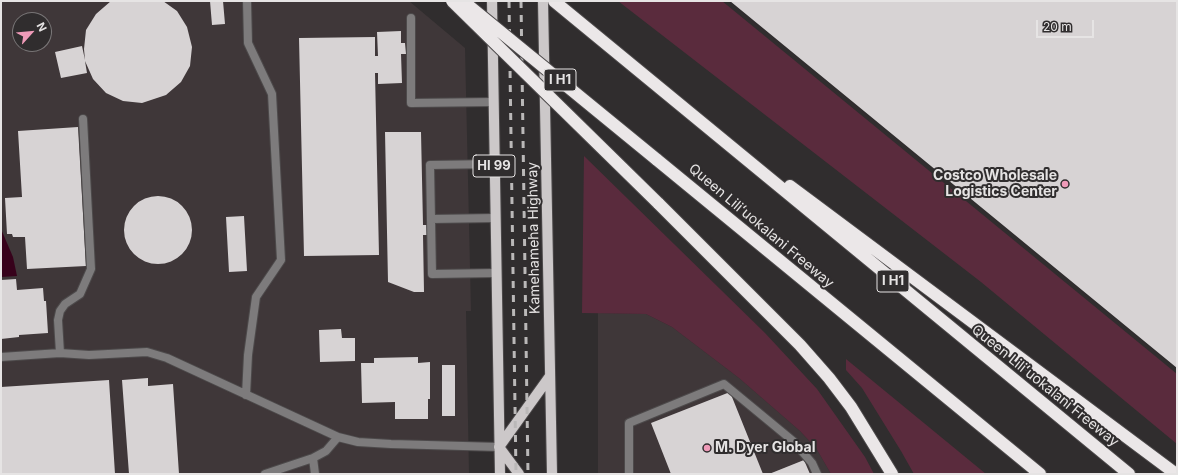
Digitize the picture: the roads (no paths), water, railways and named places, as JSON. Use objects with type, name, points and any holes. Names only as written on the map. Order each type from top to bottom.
[{"type":"highway","points":[[452,1],[800,345],[829,378],[851,407],[892,474]]},
{"type":"highway","name":"Queen Liliʻuokalani Freeway","points":[[463,1],[1040,474]]},
{"type":"highway","name":"Queen Liliʻuokalani Freeway","points":[[554,1],[1128,474]]},
{"type":"highway","points":[[658,87],[1176,474]]},
{"type":"main road","name":"HI 99","points":[[492,1],[500,474]]},
{"type":"main road","name":"Kamehameha Highway","points":[[543,1],[552,474]]},
{"type":"main road","points":[[519,474],[499,447],[550,376]]},
{"type":"lane","points":[[246,395],[248,355],[256,297],[281,260],[272,94],[248,44],[247,1]]},
{"type":"lane","points":[[411,18],[411,104],[493,102]]},
{"type":"lane","points":[[60,353],[58,320],[60,311],[65,304],[80,294],[91,269],[83,119]]},
{"type":"lane","points":[[494,164],[430,165],[432,274],[496,273]]},
{"type":"lane","points":[[431,219],[495,218]]},
{"type":"lane","points":[[1,357],[60,353],[89,355],[147,352],[157,354],[338,437],[358,442],[385,444],[499,447]]},
{"type":"lane","points":[[629,474],[629,423],[724,384],[793,441],[812,463],[817,474]]},
{"type":"lane","points":[[264,474],[313,458],[326,451],[338,437]]},
{"type":"lane","points":[[313,458],[315,474]]},
{"type":"railway","points":[[509,1],[516,474]]},
{"type":"railway","points":[[521,1],[528,474]]},
{"type":"place","name":"Costco Wholesale Logistics Center","points":[[1065,184]]},
{"type":"place","name":"M. Dyer Global","points":[[707,448]]}]
